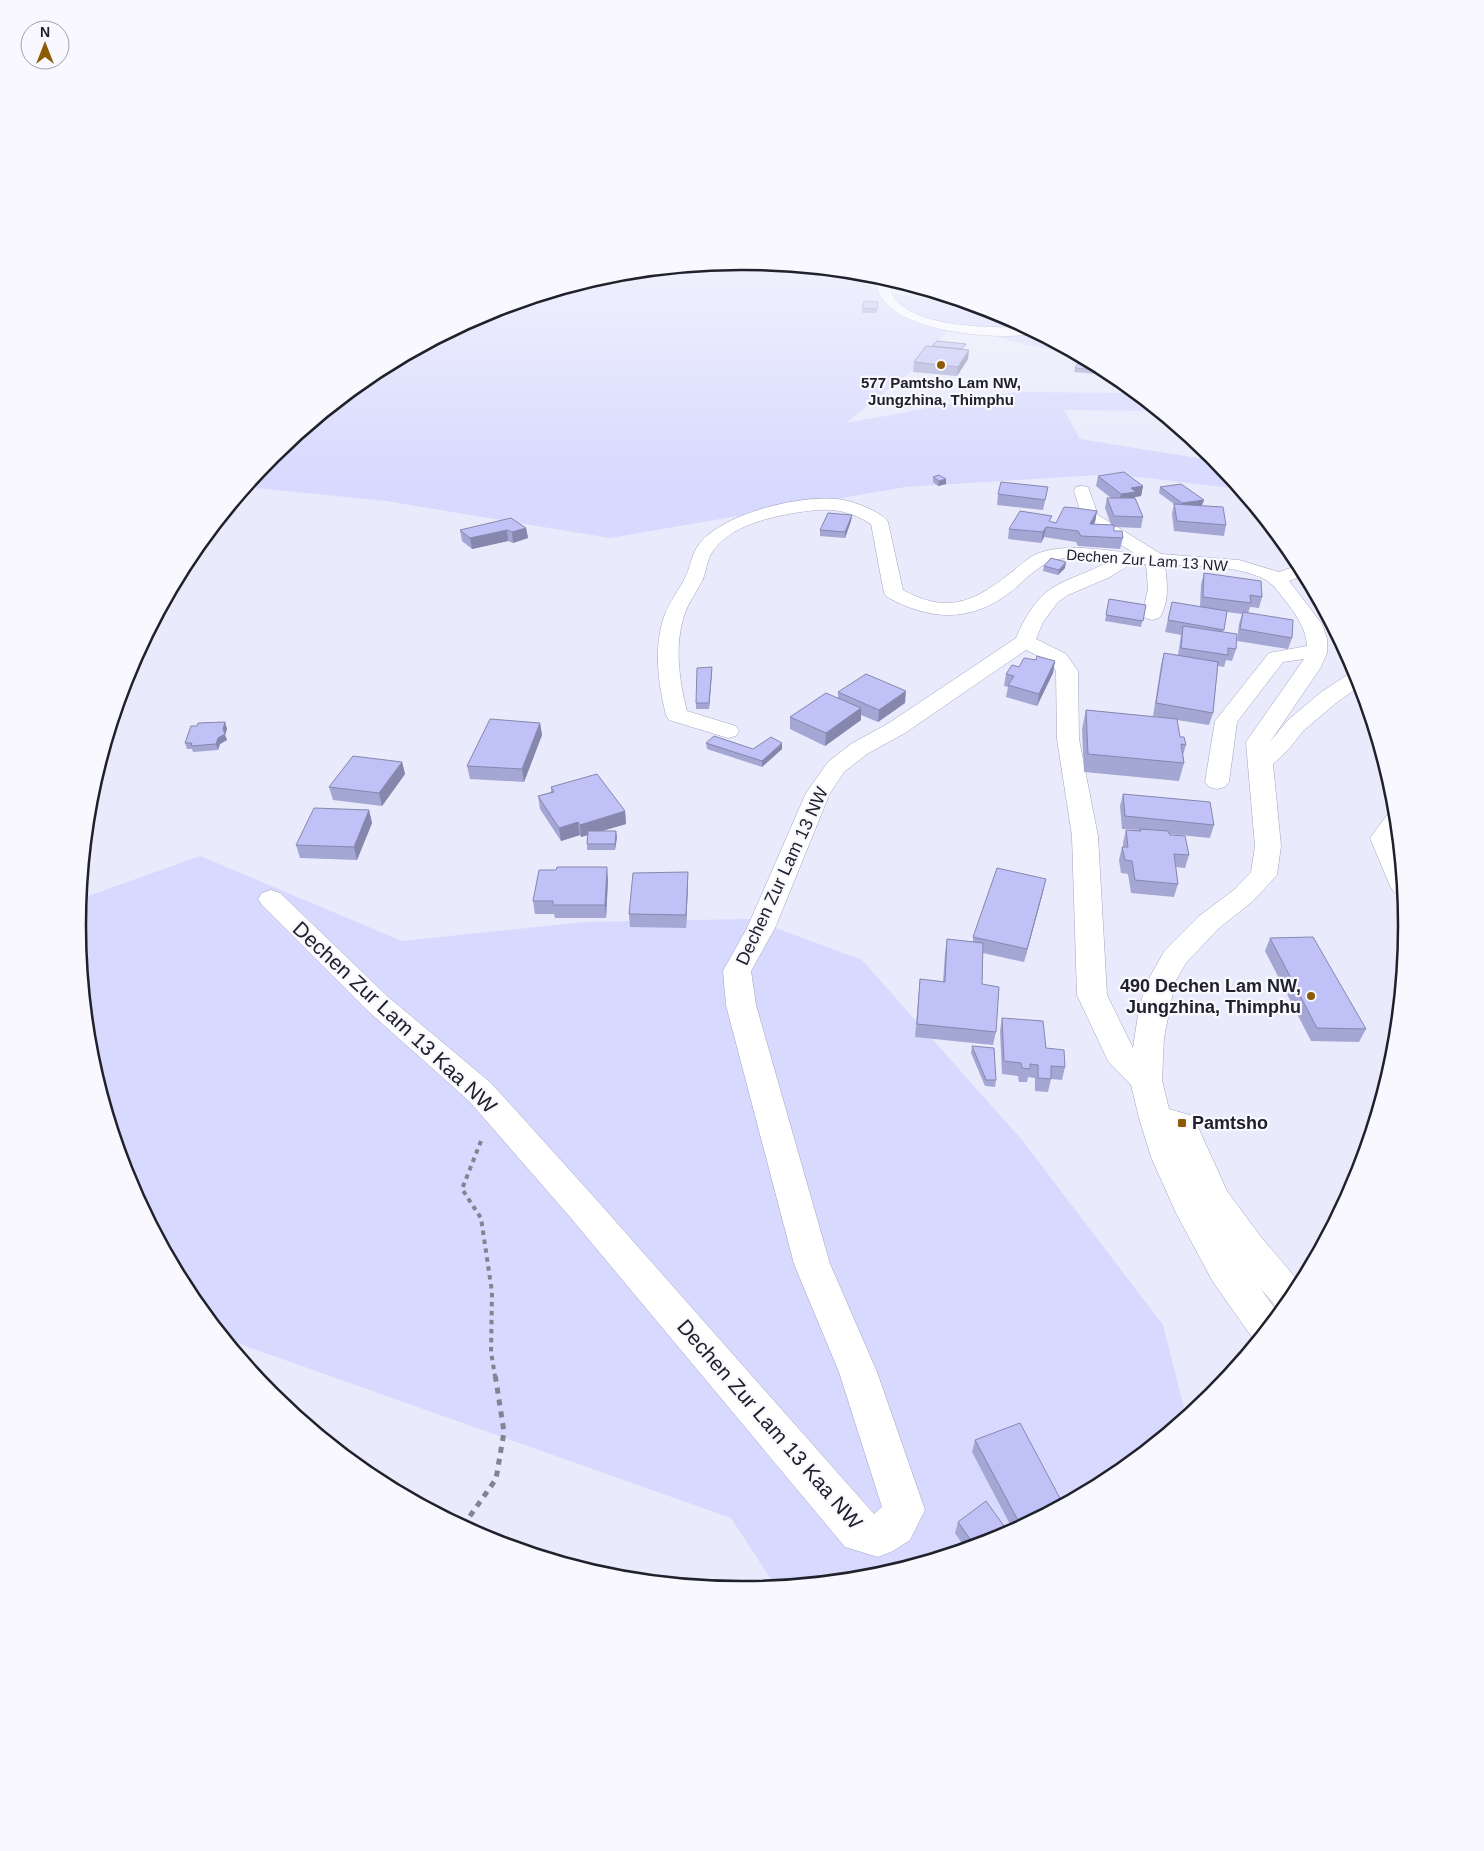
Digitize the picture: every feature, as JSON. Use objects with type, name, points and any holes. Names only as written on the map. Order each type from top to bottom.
[{"type":"street","points":[[900,308],[917,320],[971,329],[1015,330]]},
{"type":"street","points":[[1082,491],[1090,518],[1155,558],[1158,589],[1152,614]]},
{"type":"street","name":"Dechen Zur Lam 13 NW","points":[[728,731],[677,715],[671,695],[669,641],[674,615],[696,575],[700,555],[711,541],[749,519],[771,512],[817,503],[843,504],[857,508],[879,522],[894,593],[918,606],[939,610],[963,609],[984,601],[1038,559],[1053,554],[1100,554],[1128,558],[1155,558],[1236,566],[1257,570],[1277,579],[1304,610],[1316,635],[1317,653]]},
{"type":"street","points":[[1128,558],[1101,574],[1060,591],[1051,598],[1033,621],[1025,642],[1059,658],[1067,671],[1068,738],[1085,836],[1092,995],[1119,1053],[1146,1080]]},
{"type":"street","points":[[1277,579],[1294,573]]},
{"type":"street","name":"Dechen Zur Lam 13 NW","points":[[741,1005],[737,971],[761,928],[818,793],[836,767],[859,749],[897,728],[1025,642]]},
{"type":"street","points":[[1217,782],[1226,721],[1276,657],[1300,652],[1317,653],[1310,667],[1258,742],[1268,846],[1264,875],[1208,923],[1176,957],[1161,982],[1149,1038],[1146,1080],[1155,1118],[1168,1157],[1188,1203],[1226,1271],[1264,1322]]},
{"type":"street","points":[[1261,762],[1282,744],[1295,726],[1328,698],[1351,683]]},
{"type":"street","points":[[1390,828],[1383,838],[1394,865]]},
{"type":"street","name":"Dechen Zur Lam 13 Kaa NW","points":[[270,899],[377,1003],[480,1092],[582,1207],[860,1532],[878,1536],[895,1525],[904,1510],[858,1372],[812,1264],[741,1005]]},
{"type":"street","points":[[1155,1118],[1182,1125],[1213,1199],[1248,1248],[1285,1292]]},
{"type":"path","points":[[467,1520],[496,1479],[504,1432],[491,1352],[492,1292],[481,1218],[462,1189],[493,1108]]},
{"type":"shaded area","points":[[522,308],[962,308],[1032,337],[1059,352],[1010,341],[955,322],[915,368],[846,423],[1015,392],[1124,393],[1148,411],[1064,410],[1080,439],[1203,459],[1230,488],[1114,474],[905,487],[610,538],[386,501],[254,488],[310,432],[378,380],[452,337]]},
{"type":"shaded area","points":[[200,856],[402,941],[584,922],[751,919],[862,960],[1022,1140],[1163,1325],[1184,1409],[1141,1446],[1106,1471],[1032,1514],[993,1531],[912,1559],[870,1569],[828,1576],[772,1580],[731,1518],[236,1343],[197,1290],[174,1253],[154,1216],[121,1136],[99,1053],[92,1011],[86,926],[87,896]]},
{"type":"building","points":[[937,341],[966,344],[962,349],[932,346]]},
{"type":"building","points":[[926,346],[969,350],[958,367],[914,362]]},
{"type":"building","points":[[1078,363],[1088,369],[1075,368]]},
{"type":"building","points":[[1124,472],[1143,486],[1131,488],[1136,492],[1121,494],[1098,476]]},
{"type":"building","points":[[939,475],[946,479],[939,481],[933,477]]},
{"type":"building","points":[[1001,482],[1048,487],[1045,500],[998,494]]},
{"type":"building","points":[[1181,484],[1204,500],[1182,503],[1160,487]]},
{"type":"building","points":[[1107,498],[1135,498],[1143,517],[1114,516]]},
{"type":"building","points":[[1174,504],[1223,507],[1226,525],[1177,521]]},
{"type":"building","points":[[1064,507],[1097,511],[1090,524],[1114,525],[1114,531],[1122,531],[1123,538],[1081,536],[1078,531],[1046,527],[1043,532],[1009,529],[1020,511],[1052,516],[1049,521],[1056,523]]},
{"type":"building","points":[[828,513],[852,515],[845,532],[820,530]]},
{"type":"building","points":[[511,518],[526,528],[470,538],[460,530]]},
{"type":"building","points":[[1051,558],[1066,562],[1059,570],[1044,566]]},
{"type":"building","points":[[1204,573],[1261,581],[1262,597],[1250,595],[1251,603],[1203,597]]},
{"type":"building","points":[[1109,599],[1146,605],[1143,621],[1106,615]]},
{"type":"building","points":[[1172,602],[1227,611],[1224,630],[1168,620]]},
{"type":"building","points":[[1243,612],[1293,620],[1292,638],[1240,629]]},
{"type":"building","points":[[1183,626],[1237,634],[1236,649],[1228,648],[1228,655],[1181,648]]},
{"type":"building","points":[[1164,653],[1218,662],[1213,713],[1156,703]]},
{"type":"building","points":[[1037,656],[1055,661],[1039,694],[1008,685],[1014,676],[1006,674],[1012,665],[1019,667],[1024,658],[1036,660]]},
{"type":"building","points":[[712,667],[709,703],[696,703],[697,668]]},
{"type":"building","points":[[866,674],[906,691],[879,710],[838,692]]},
{"type":"building","points":[[826,693],[861,708],[826,733],[790,717]]},
{"type":"building","points":[[1086,710],[1177,719],[1180,737],[1184,737],[1186,745],[1181,744],[1184,763],[1088,754]]},
{"type":"building","points":[[490,719],[540,723],[522,769],[467,766]]},
{"type":"building","points":[[225,722],[223,729],[225,734],[218,738],[216,744],[191,746],[192,743],[185,743],[191,726],[197,726],[198,723]]},
{"type":"building","points":[[714,736],[753,749],[771,737],[782,743],[762,761],[706,743]]},
{"type":"building","points":[[353,756],[402,762],[379,793],[329,787]]},
{"type":"building","points":[[597,774],[625,811],[580,825],[578,822],[559,828],[538,796],[554,792],[551,787]]},
{"type":"building","points":[[1123,794],[1210,802],[1214,825],[1125,816]]},
{"type":"building","points":[[314,808],[369,810],[354,847],[296,845]]},
{"type":"building","points":[[1140,829],[1168,831],[1170,835],[1185,836],[1189,855],[1174,854],[1178,884],[1135,880],[1132,861],[1125,860],[1122,847],[1128,847],[1126,830],[1141,831]]},
{"type":"building","points":[[588,831],[616,831],[615,844],[587,844]]},
{"type":"building","points":[[557,867],[607,867],[605,905],[553,905],[553,901],[533,901],[539,870],[556,870]]},
{"type":"building","points":[[997,868],[1046,879],[1027,949],[973,937]]},
{"type":"building","points":[[688,872],[686,915],[629,914],[633,873]]},
{"type":"building","name":"490 Dechen Lam NW, Jungzhina, Thimphu","points":[[1313,937],[1366,1029],[1317,1028],[1270,938]]},
{"type":"building","points":[[947,939],[983,943],[982,984],[999,987],[996,1032],[917,1024],[920,979],[945,982]]},
{"type":"building","points":[[1002,1018],[1043,1021],[1046,1048],[1064,1050],[1065,1067],[1051,1066],[1051,1079],[1038,1078],[1038,1065],[1030,1064],[1030,1069],[1022,1068],[1021,1063],[1004,1061]]},
{"type":"building","points":[[972,1046],[994,1048],[996,1080],[986,1080]]},
{"type":"building","points":[[1020,1423],[1060,1498],[1018,1520],[975,1440]]},
{"type":"building","points":[[986,1501],[1004,1526],[970,1539],[958,1522]]},
{"type":"place","name":"577 Pamtsho Lam NW, Jungzhina, Thimphu","points":[[941,365]]},
{"type":"place","name":"490 Dechen Lam NW, Jungzhina, Thimphu","points":[[1311,996]]},
{"type":"place","name":"Pamtsho","points":[[1182,1123]]}]
